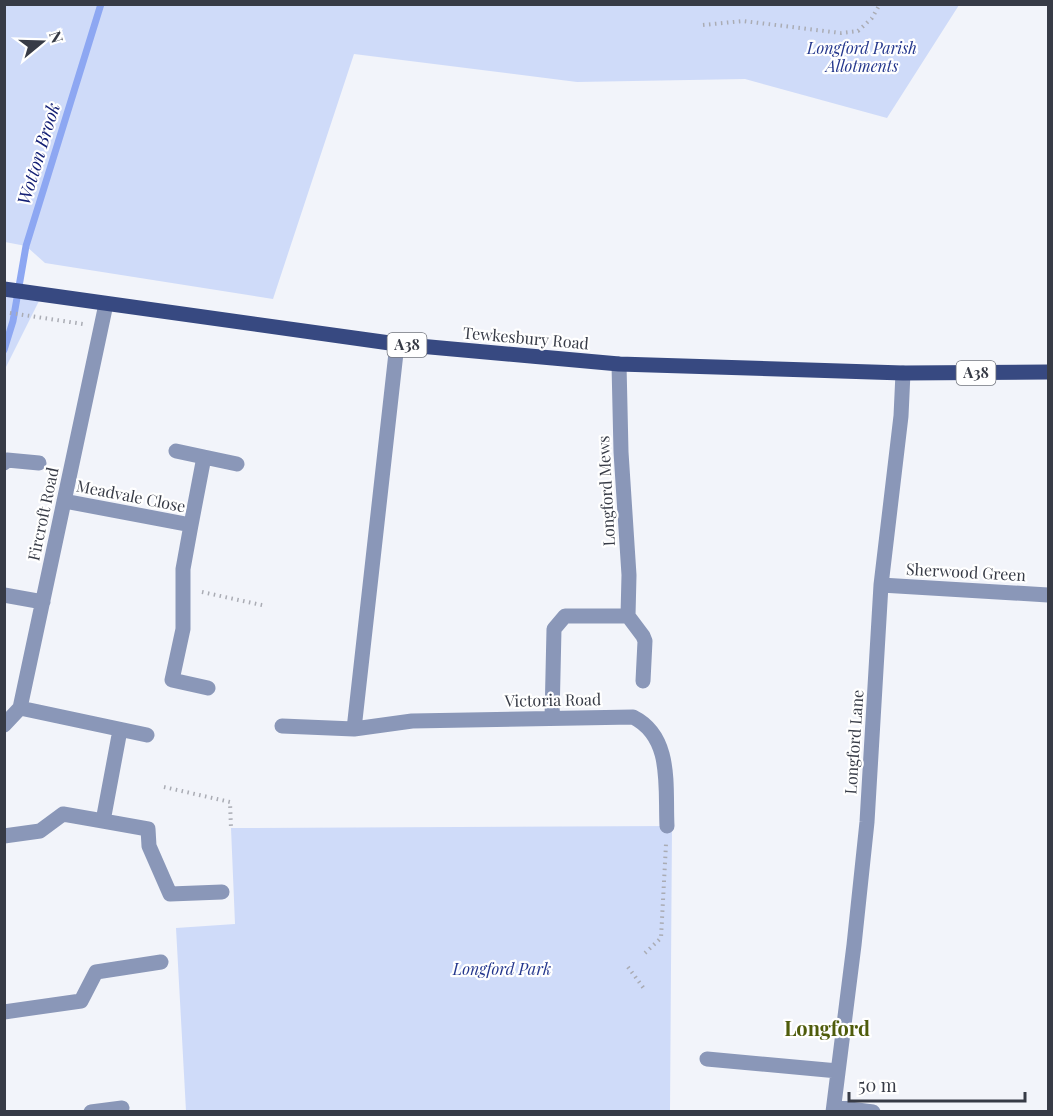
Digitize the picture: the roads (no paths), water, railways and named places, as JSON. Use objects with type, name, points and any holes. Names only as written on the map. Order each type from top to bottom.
[{"type":"main road","name":"Tewkesbury Road","points":[[4,289],[398,344],[620,364],[903,373],[1048,372]]},
{"type":"street","name":"Fircroft Road","points":[[20,708],[106,304]]},
{"type":"street","points":[[354,729],[398,344]]},
{"type":"street","name":"Longford Mews","points":[[620,364],[621,452],[629,574],[628,616]]},
{"type":"street","name":"Longford Lane","points":[[833,1109],[867,822],[881,585],[901,416],[903,373]]},
{"type":"street","points":[[176,451],[237,464]]},
{"type":"street","name":"Meadvale Close","points":[[204,457],[183,569],[183,629],[172,680],[208,688]]},
{"type":"street","points":[[4,463],[7,460],[39,463]]},
{"type":"street","name":"Meadvale Close","points":[[64,501],[191,525]]},
{"type":"street","name":"Sherwood Green","points":[[881,585],[1048,595]]},
{"type":"street","points":[[4,595],[43,602]]},
{"type":"street","points":[[552,718],[554,628],[565,616],[628,616],[645,641],[643,681]]},
{"type":"street","points":[[4,725],[20,708],[147,735]]},
{"type":"street","name":"Victoria Road","points":[[282,726],[354,729],[412,721],[633,717],[651,729],[662,750],[667,826]]},
{"type":"street","points":[[103,821],[120,730]]},
{"type":"street","points":[[4,836],[40,831],[63,814],[148,829],[149,846],[170,894],[222,891]]},
{"type":"street","points":[[4,1012],[81,1001],[96,972],[161,962]]},
{"type":"street","points":[[707,1059],[838,1071]]},
{"type":"street","points":[[91,1112],[122,1108]]},
{"type":"street","points":[[833,1109],[873,1112]]},
{"type":"waterway","name":"Wotton Brook","points":[[4,350],[13,321],[26,246],[101,4]]},
{"type":"district","name":"Longford","points":[[827,1029]]},
{"type":"park label","name":"Longford Parish Allotments","points":[[862,57]]},
{"type":"park label","name":"Longford Park","points":[[502,969]]}]
